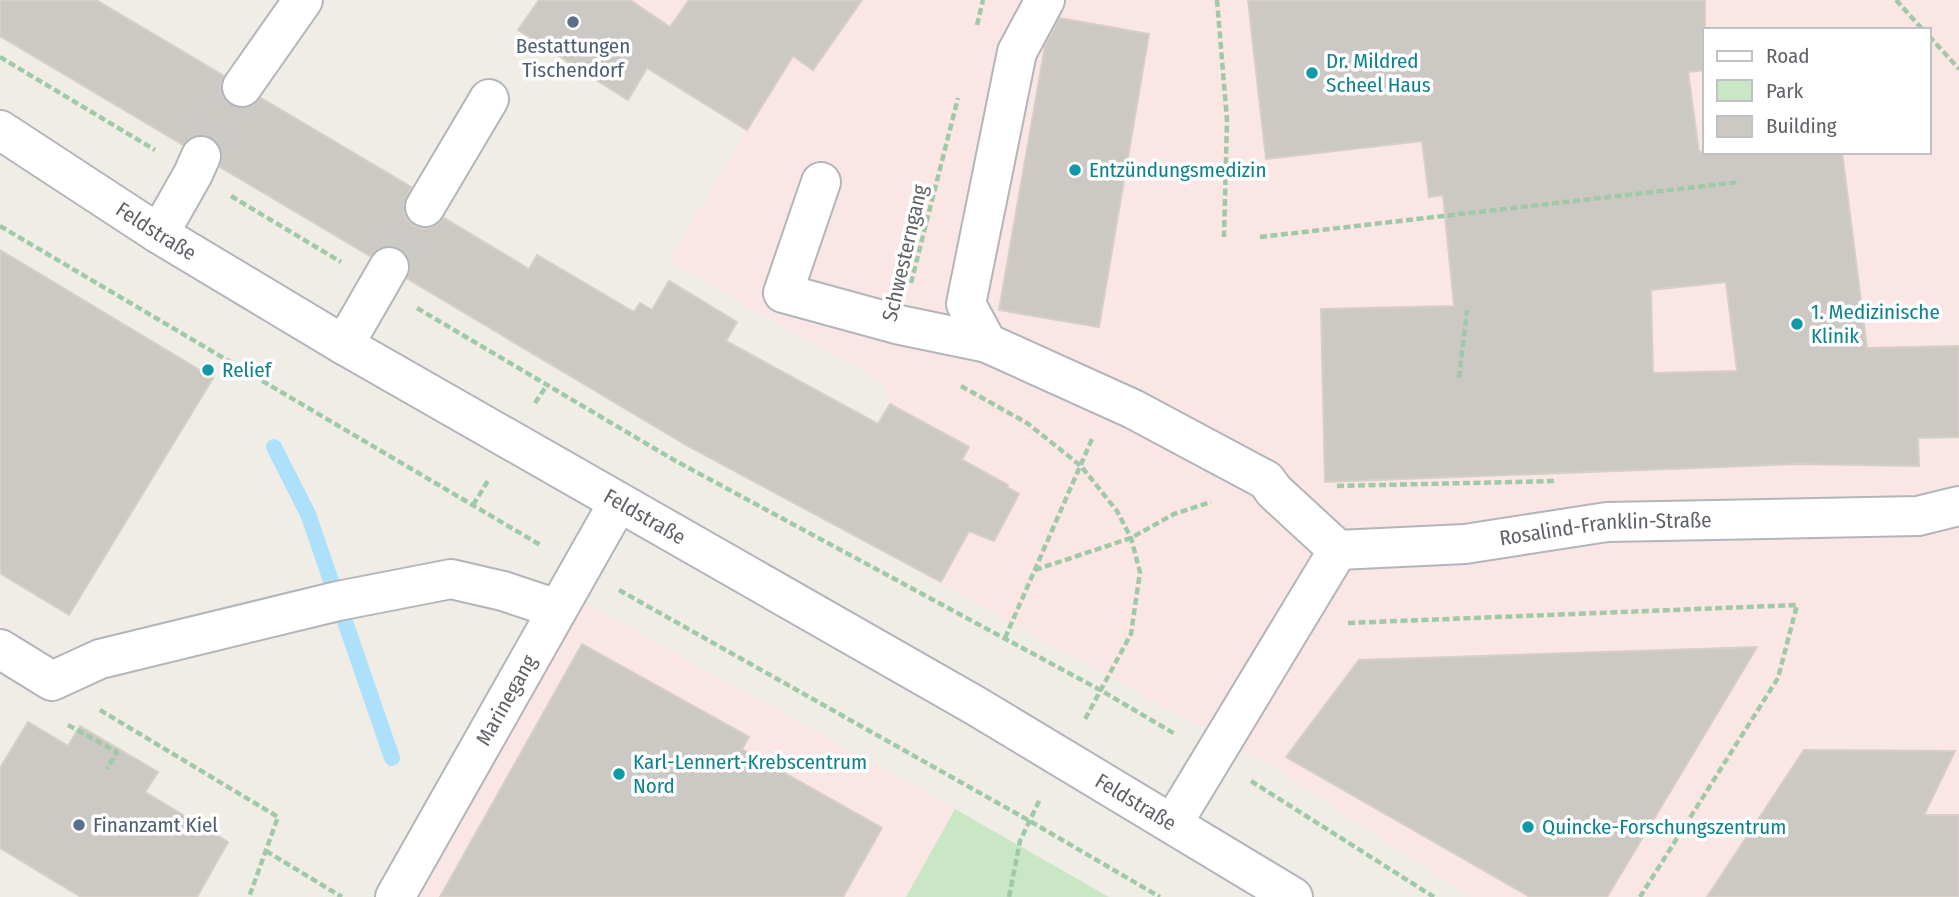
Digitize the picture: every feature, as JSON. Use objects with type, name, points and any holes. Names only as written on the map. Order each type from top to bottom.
[{"type":"street","points":[[242,87],[303,0]]},
{"type":"street","points":[[987,343],[967,304],[1017,52],[1045,0]]},
{"type":"street","points":[[425,207],[489,99]]},
{"type":"street","name":"Feldstraße","points":[[0,130],[159,234],[344,345],[976,706],[1293,897]]},
{"type":"street","points":[[159,234],[197,165]]},
{"type":"street","points":[[821,182],[782,293],[900,325],[987,343],[1133,410],[1266,480],[1274,491],[1338,550],[1173,823]]},
{"type":"street","points":[[344,345],[384,276]]},
{"type":"street","name":"Marinegang","points":[[395,897],[618,503]]},
{"type":"street","name":"Rosalind-Franklin-Straße","points":[[1338,550],[1465,544],[1607,522],[1918,516],[1959,506]]},
{"type":"street","points":[[0,649],[52,681],[100,659],[338,601],[451,579],[503,591],[557,609]]},
{"type":"path","points":[[976,27],[983,0]]},
{"type":"path","points":[[1217,0],[1227,120],[1224,237]]},
{"type":"path","points":[[1896,0],[1921,28]]},
{"type":"path","points":[[1931,38],[1959,69]]},
{"type":"path","points":[[0,57],[197,165],[384,276],[674,460],[1102,691],[1213,757],[1434,897]]},
{"type":"path","name":"Schwesterngang","points":[[900,325],[959,95]]},
{"type":"path","points":[[1261,237],[1740,182]]},
{"type":"path","points":[[1459,379],[1467,310]]},
{"type":"path","points":[[957,383],[1027,423],[1080,466],[1117,511],[1131,538],[1140,572],[1131,634],[1086,718]]},
{"type":"path","points":[[1004,638],[1080,466]]},
{"type":"path","points":[[1035,570],[1131,538],[1174,514],[1234,495],[1325,486],[1561,481]]},
{"type":"path","points":[[1293,625],[1797,604],[1778,678],[1640,897]]},
{"type":"path","points":[[52,681],[278,817],[248,897]]},
{"type":"path","points":[[1009,897],[1020,841],[1028,820],[1063,758]]},
{"type":"path","points":[[266,851],[342,897]]},
{"type":"shaded area","points":[[630,0],[1959,0],[1959,897],[1471,897],[1274,767],[791,501],[868,443],[890,404],[884,383],[669,261],[747,130],[672,28]]},
{"type":"shaded area","name":"Karl-Lennert-Krebscentrum Nord","points":[[583,602],[955,809],[906,897],[421,897]]},
{"type":"green space","points":[[955,809],[1109,897],[906,897]]},
{"type":"building","points":[[0,0],[96,0],[224,76],[220,86],[222,96],[230,105],[241,109],[251,107],[261,98],[411,187],[403,207],[406,218],[414,226],[425,229],[435,226],[444,218],[529,269],[537,255],[634,312],[640,303],[652,310],[669,281],[737,322],[726,341],[878,424],[890,404],[969,447],[962,460],[1019,494],[994,541],[969,531],[941,582],[686,445],[408,279],[411,266],[408,256],[399,248],[388,245],[379,248],[370,256],[220,167],[223,153],[218,143],[210,136],[198,134],[183,145],[0,36]]},
{"type":"building","points":[[539,0],[630,0],[670,27],[689,0],[862,0],[813,70],[793,56],[747,130],[647,68],[628,100],[518,30]]},
{"type":"building","points":[[1248,0],[1705,0],[1703,70],[1688,72],[1699,152],[1842,154],[1867,348],[1959,346],[1959,437],[1918,438],[1919,466],[1797,464],[1325,482],[1321,309],[1454,306],[1443,195],[1429,197],[1422,141],[1266,159]],"holes":[[[1726,282],[1737,371],[1653,373],[1651,290]]]},
{"type":"building","name":"Entzündungsmedizin","points":[[1060,18],[1149,34],[1099,327],[999,310],[1045,46]]},
{"type":"building","points":[[0,250],[213,378],[69,615],[0,573]]},
{"type":"building","name":"Karl-Lennert-Krebscentrum Nord","points":[[582,644],[749,737],[742,749],[882,828],[843,897],[440,897]]},
{"type":"building","name":"Quincke-Forschungszentrum","points":[[1757,647],[1607,897],[1530,897],[1286,757],[1359,660]]},
{"type":"building","points":[[28,722],[68,746],[80,726],[158,772],[145,792],[228,842],[197,897],[81,897],[0,848],[0,768]]},
{"type":"building","points":[[1804,750],[1955,751],[1924,815],[1959,815],[1959,897],[1707,897]]},
{"type":"waterway","points":[[274,447],[308,514],[392,758]]},
{"type":"tunnel","points":[[201,156],[242,87]]},
{"type":"tunnel","points":[[389,267],[425,207]]},
{"type":"place","name":"Bestattungen Tischendorf","points":[[573,22]]},
{"type":"place","name":"Dr. Mildred Scheel Haus","points":[[1312,73]]},
{"type":"place","name":"Entzündungsmedizin","points":[[1075,170]]},
{"type":"place","name":"1. Medizinische Klinik","points":[[1797,324]]},
{"type":"place","name":"Relief","points":[[208,370]]},
{"type":"place","name":"Karl-Lennert-Krebscentrum Nord","points":[[619,774]]},
{"type":"place","name":"Finanzamt Kiel","points":[[79,825]]},
{"type":"place","name":"Quincke-Forschungszentrum","points":[[1528,827]]}]
